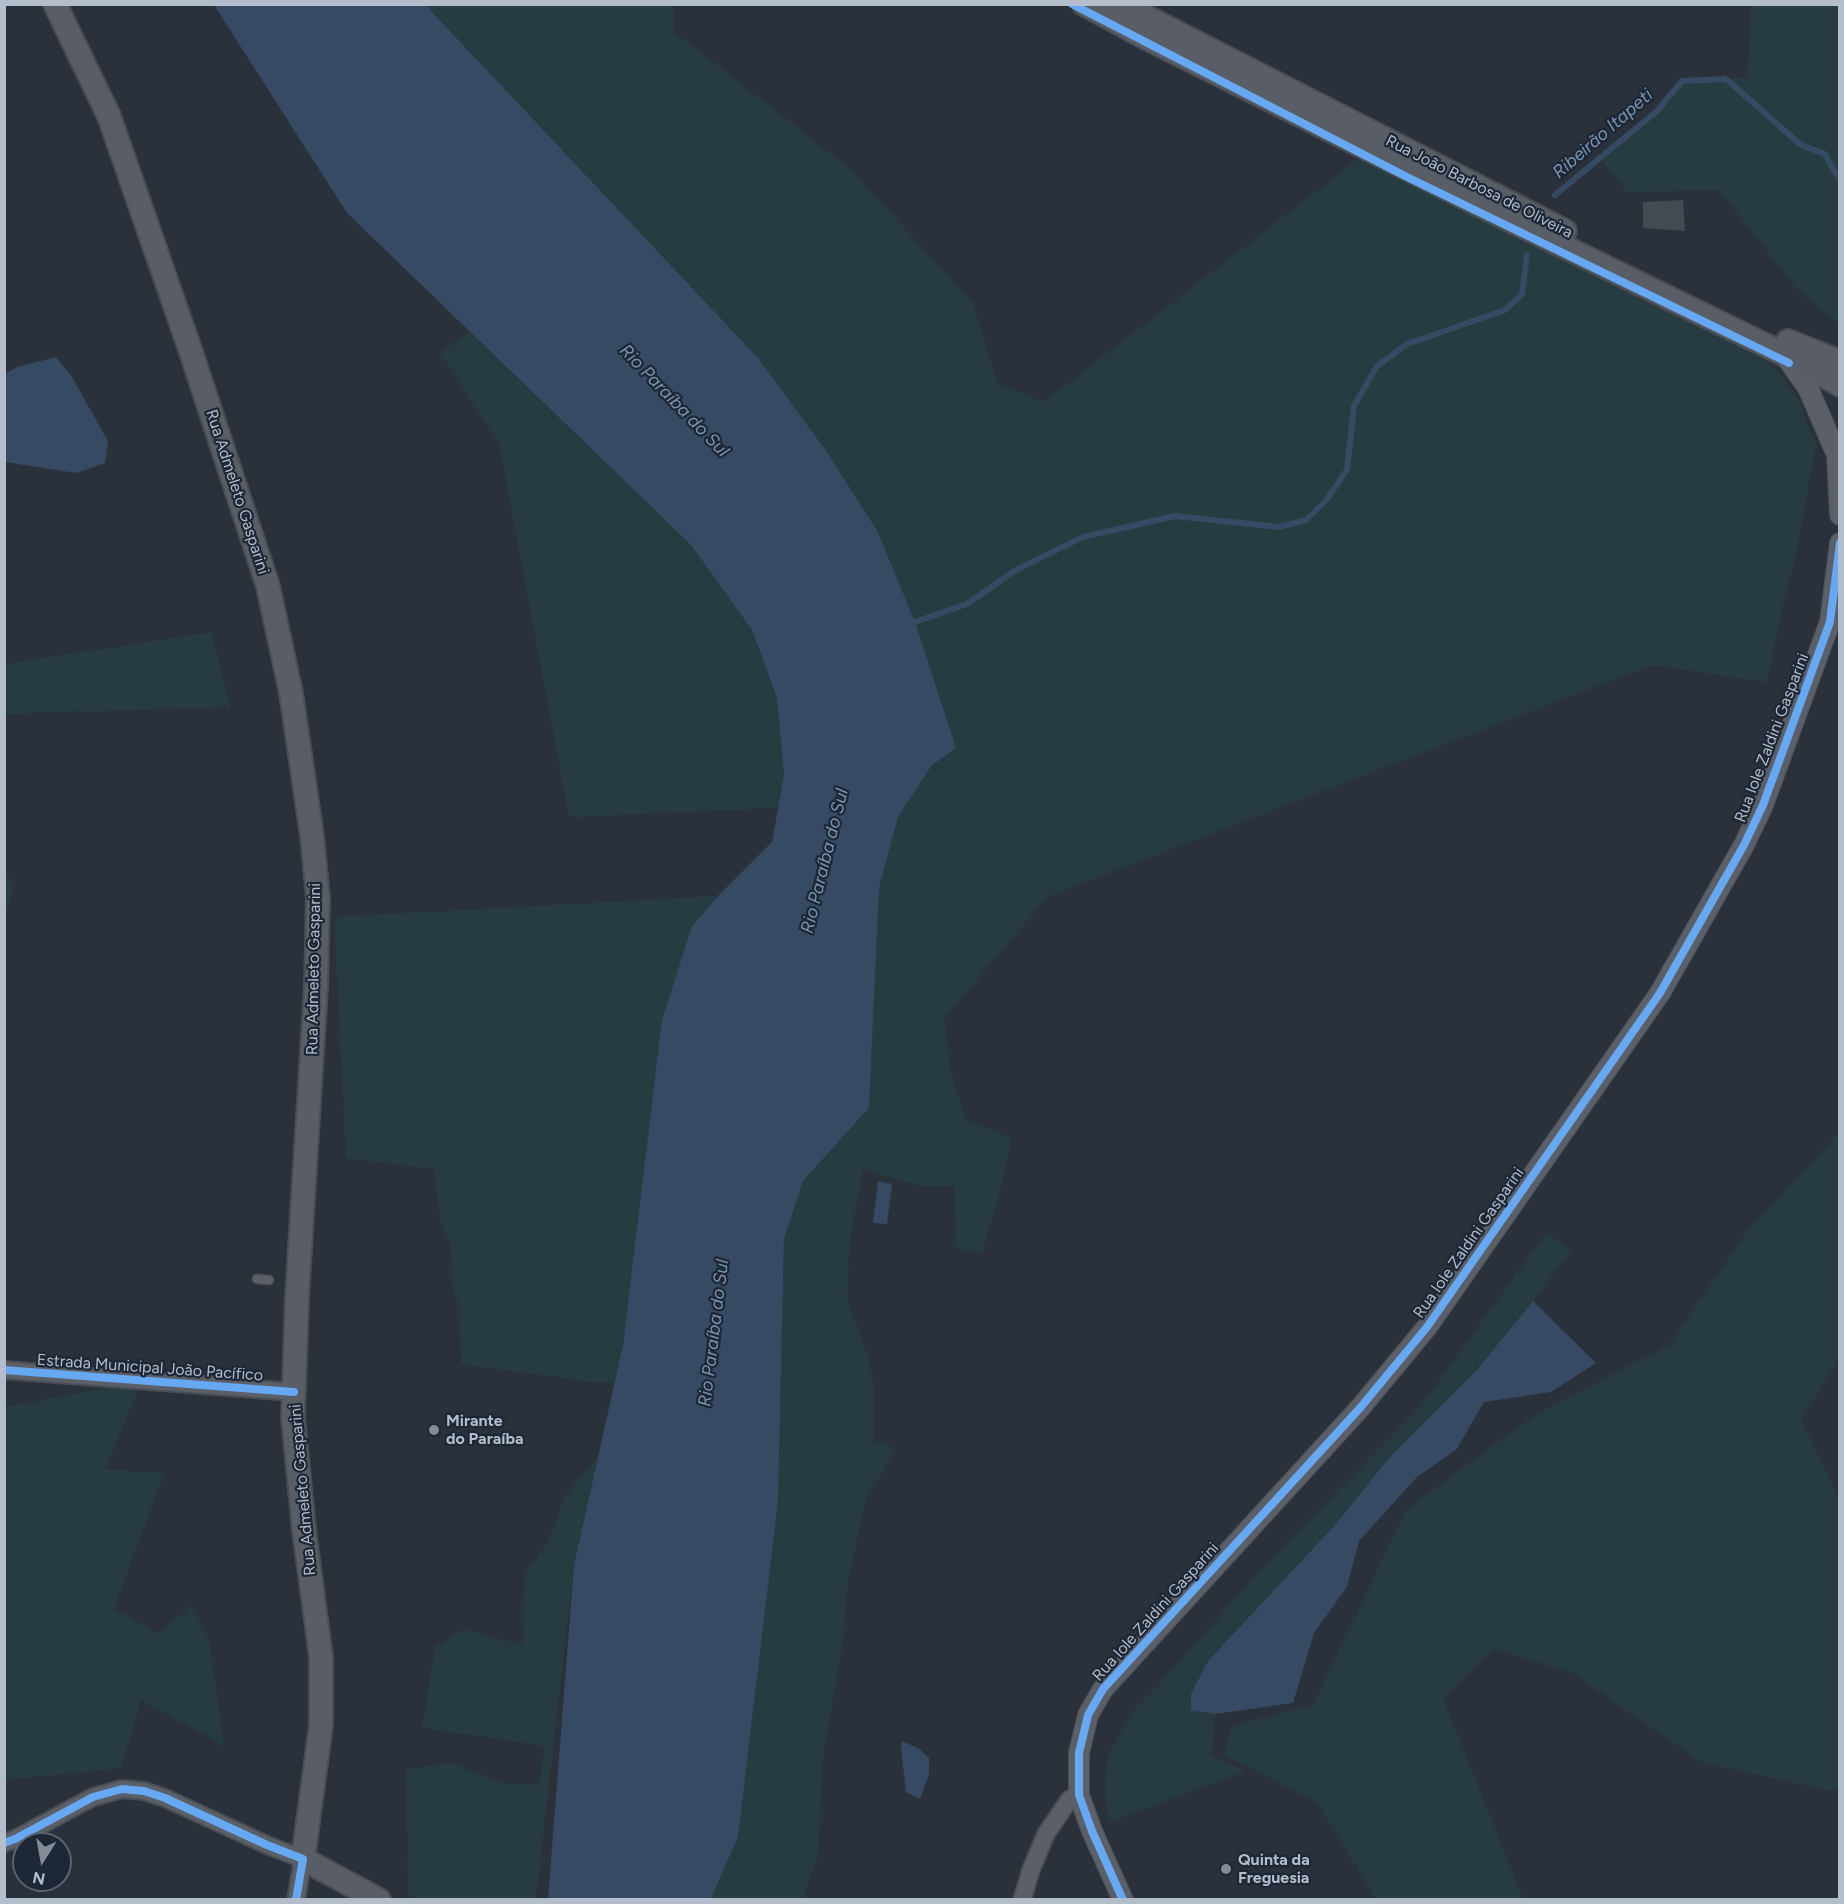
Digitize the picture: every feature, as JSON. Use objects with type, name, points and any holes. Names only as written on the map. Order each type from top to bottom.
[{"type":"main road","name":"Rua Admeleto Gasparini","points":[[56,4],[109,116],[190,349],[268,586],[291,693],[312,836],[318,898],[316,986],[297,1297],[293,1417],[304,1530],[321,1657],[321,1725],[303,1859]]},
{"type":"main road","name":"Rua João Barbosa de Oliveira","points":[[1084,4],[1491,212],[1784,354],[1839,385]]},
{"type":"main road","name":"Rua João Barbosa de Oliveira","points":[[1121,4],[1760,330],[1839,362]]},
{"type":"main road","points":[[303,1859],[379,1899]]},
{"type":"street","points":[[1784,354],[1808,388],[1838,453],[1839,515]]},
{"type":"street","name":"Rua Iole Zaldini Gasparini","points":[[1123,1899],[1092,1831],[1079,1795],[1079,1753],[1088,1715],[1103,1689],[1360,1408],[1427,1328],[1660,993],[1744,846],[1763,804],[1830,622],[1839,543]]},
{"type":"street","name":"Estrada Municipal João Pacífico","points":[[4,1371],[294,1392]]},
{"type":"street","points":[[4,1843],[93,1797],[122,1789],[144,1791],[165,1798],[303,1859]]},
{"type":"street","points":[[1022,1899],[1046,1834],[1069,1800],[1079,1795]]},
{"type":"street","name":"Rua Admeleto Gasparini","points":[[296,1899],[303,1859]]},
{"type":"lane","points":[[257,1280],[269,1280]]},
{"type":"green space","points":[[427,5],[673,5],[673,31],[848,167],[973,303],[997,383],[1044,402],[1358,159],[1744,345],[1779,372],[1798,399],[1816,445],[1797,550],[1767,682],[1652,665],[1047,897],[944,1019],[951,1072],[965,1118],[1011,1139],[1004,1176],[982,1253],[956,1248],[954,1186],[921,1186],[863,1170],[850,1239],[847,1298],[868,1357],[873,1382],[873,1441],[896,1448],[866,1499],[848,1581],[843,1641],[823,1758],[818,1857],[805,1891],[805,1899],[711,1899],[738,1837],[778,1502],[784,1239],[803,1181],[869,1108],[879,888],[898,817],[932,765],[915,622],[878,532],[827,452],[757,358]]},
{"type":"green space","points":[[1751,5],[1839,5],[1839,324],[1797,289],[1719,190],[1627,192],[1600,158],[1657,111],[1682,81],[1748,78]]},
{"type":"green space","points":[[470,332],[691,545],[752,630],[777,698],[784,775],[778,808],[569,817],[499,443],[440,353]]},
{"type":"green space","points":[[212,632],[230,707],[5,714],[5,664]]},
{"type":"green space","points":[[5,873],[15,886],[5,914]]},
{"type":"green space","points":[[718,896],[692,926],[615,1382],[591,1382],[461,1364],[460,1305],[453,1290],[450,1242],[441,1224],[434,1169],[346,1158],[334,917]]},
{"type":"green space","points":[[1839,1133],[1839,1360],[1801,1419],[1839,1498],[1839,1787],[1830,1791],[1701,1762],[1572,1673],[1493,1648],[1443,1698],[1523,1899],[1376,1899],[1317,1802],[1224,1755],[1232,1726],[1313,1705],[1406,1510],[1532,1417],[1670,1344],[1746,1233]]},
{"type":"green space","points":[[1546,1233],[1571,1250],[1476,1371],[1388,1459],[1191,1710],[1215,1714],[1212,1756],[1246,1771],[1110,1822],[1105,1798],[1105,1770],[1110,1751],[1135,1709],[1266,1564],[1421,1406]]},
{"type":"green space","points":[[142,1381],[105,1469],[164,1473],[114,1609],[158,1634],[191,1606],[209,1639],[224,1746],[141,1700],[121,1768],[5,1780],[5,1407]]},
{"type":"green space","points":[[598,1457],[574,1565],[536,1899],[421,1900],[408,1896],[406,1769],[453,1763],[501,1783],[539,1785],[545,1746],[422,1728],[435,1647],[463,1629],[523,1645],[525,1574],[548,1543],[565,1496]]},
{"type":"water","name":"Rio Paraíba do Sul","points":[[214,5],[427,5],[758,358],[827,452],[878,532],[915,622],[956,748],[932,765],[898,817],[879,888],[869,1108],[803,1181],[784,1239],[778,1502],[738,1837],[711,1899],[548,1899],[574,1565],[623,1345],[662,1020],[692,926],[718,896],[772,842],[784,775],[777,698],[752,630],[691,545],[347,213]]},
{"type":"water","points":[[56,357],[72,377],[108,441],[105,463],[76,473],[5,462],[5,374],[17,367]]},
{"type":"water","points":[[878,1181],[892,1184],[887,1224],[873,1223]]},
{"type":"water","points":[[1533,1301],[1596,1363],[1551,1392],[1484,1402],[1456,1450],[1417,1477],[1359,1541],[1347,1587],[1314,1633],[1293,1703],[1215,1714],[1191,1710],[1191,1694],[1208,1661],[1336,1524],[1388,1459],[1476,1371]]},
{"type":"water","points":[[902,1741],[918,1748],[929,1758],[929,1774],[920,1799],[906,1792]]},
{"type":"building","points":[[1683,200],[1685,231],[1643,228],[1643,202]]},
{"type":"waterway","name":"Ribeirão Itapeti","points":[[1555,195],[1657,111],[1682,81],[1726,79],[1801,145],[1825,154],[1840,178]]},
{"type":"waterway","points":[[915,622],[967,604],[1016,570],[1083,537],[1175,516],[1279,527],[1306,520],[1326,500],[1347,470],[1354,406],[1377,366],[1407,344],[1505,310],[1522,294],[1527,255]]},
{"type":"cycle path","points":[[1072,4],[1407,177],[1789,363]]},
{"type":"cycle path","points":[[1123,1900],[1092,1831],[1079,1795],[1079,1753],[1088,1715],[1103,1689],[1360,1408],[1427,1327],[1660,993],[1744,845],[1763,805],[1830,622],[1840,543]]},
{"type":"cycle path","points":[[4,1370],[294,1392]]},
{"type":"cycle path","points":[[4,1843],[93,1797],[122,1789],[144,1791],[165,1798],[303,1859],[296,1900]]},
{"type":"place","name":"Mirante do Paraíba","points":[[434,1430]]},
{"type":"place","name":"Quinta da Freguesia","points":[[1226,1869]]}]
